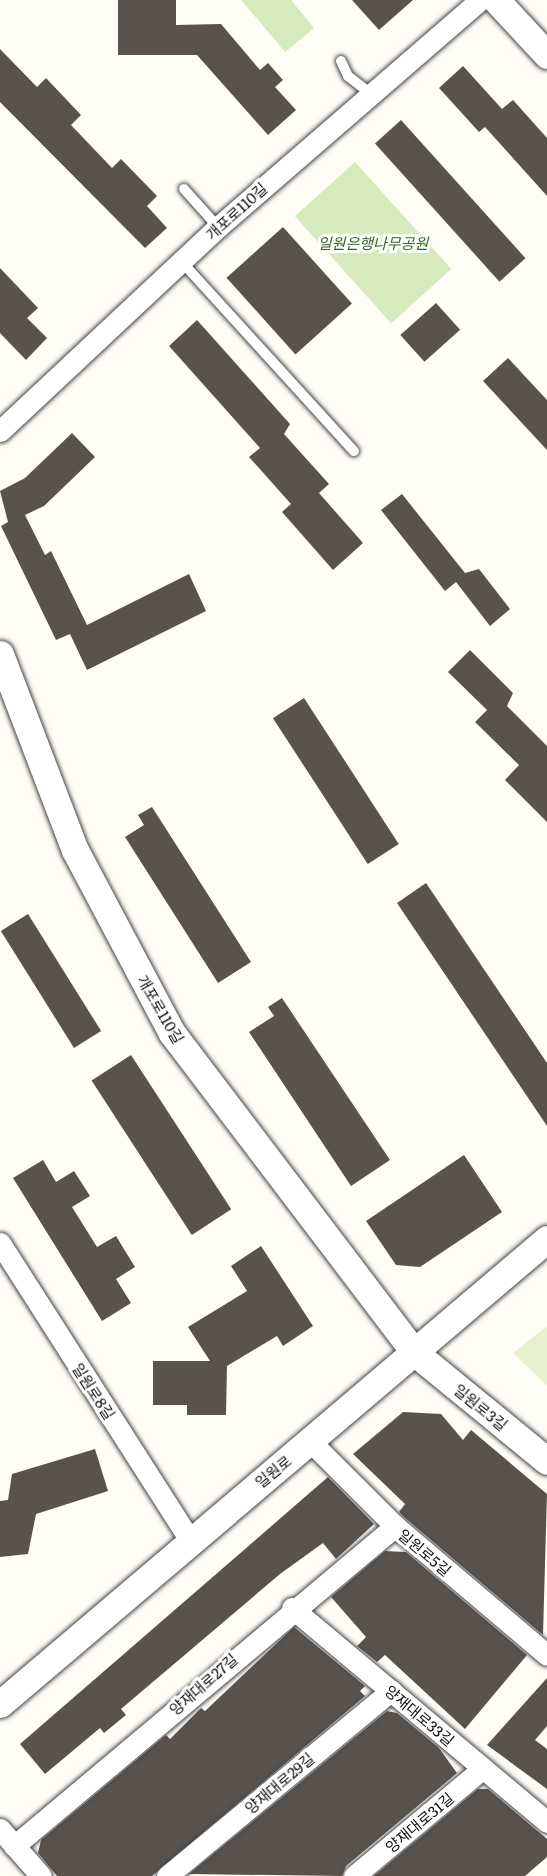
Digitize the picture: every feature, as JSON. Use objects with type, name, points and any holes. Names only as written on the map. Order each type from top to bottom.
[{"type":"street","name":"개포로110길","points":[[0,431],[218,227],[480,0]]},
{"type":"street","points":[[496,0],[547,55]]},
{"type":"street","name":"개포로110길","points":[[0,654],[75,850],[172,1033],[414,1352]]},
{"type":"street","name":"일원로","points":[[0,1704],[189,1539],[310,1441],[547,1239]]},
{"type":"street","name":"일원로8길","points":[[0,1243],[189,1539]]},
{"type":"street","name":"일원로3길","points":[[414,1352],[547,1461]]},
{"type":"street","name":"일원로5길","points":[[310,1441],[395,1526],[547,1655]]},
{"type":"street","name":"양재대로27길","points":[[14,1846],[292,1608],[395,1526]]},
{"type":"street","name":"양재대로33길","points":[[292,1608],[547,1821]]},
{"type":"street","name":"양재대로29길","points":[[167,1876],[391,1691]]},
{"type":"street","name":"양재대로31길","points":[[354,1876],[483,1768]]},
{"type":"street","points":[[0,1829],[41,1876]]},
{"type":"lane","points":[[341,61],[348,76],[370,93]]},
{"type":"lane","points":[[184,189],[218,227]]},
{"type":"lane","points":[[182,261],[354,451]]},
{"type":"green space","points":[[241,0],[291,0],[314,28],[285,52]]},
{"type":"green space","name":"일원은행나무공원","points":[[355,162],[451,269],[391,323],[295,216]]},
{"type":"green space","points":[[547,1326],[547,1386],[513,1353]]},
{"type":"building","points":[[118,0],[176,0],[176,25],[221,24],[260,70],[268,63],[283,80],[275,87],[296,110],[268,135],[197,55],[118,55]]},
{"type":"building","points":[[352,0],[413,0],[379,30]]},
{"type":"building","points":[[0,49],[37,87],[46,78],[81,115],[71,125],[112,168],[121,159],[157,196],[147,206],[167,228],[145,248],[0,102]]},
{"type":"building","points":[[463,66],[502,109],[513,100],[547,138],[547,196],[485,127],[479,132],[439,88]]},
{"type":"building","points":[[401,120],[525,258],[499,282],[375,143]]},
{"type":"building","points":[[283,227],[352,304],[295,354],[227,278]]},
{"type":"building","points":[[0,268],[38,308],[27,318],[47,338],[26,360],[0,333]]},
{"type":"building","points":[[436,303],[460,330],[424,362],[400,335]]},
{"type":"building","points":[[197,320],[290,424],[284,434],[329,484],[319,493],[363,543],[333,570],[282,512],[291,504],[249,457],[260,448],[169,346]]},
{"type":"building","points":[[508,358],[547,400],[547,450],[483,381]]},
{"type":"building","points":[[72,433],[95,457],[44,506],[25,515],[45,555],[51,551],[87,625],[189,574],[206,611],[87,670],[70,634],[56,640],[1,526],[8,522],[0,491],[25,478]]},
{"type":"building","points":[[402,494],[465,573],[479,569],[510,609],[490,626],[456,582],[445,591],[381,510]]},
{"type":"building","points":[[470,650],[513,693],[507,706],[547,746],[547,822],[505,780],[519,765],[475,722],[487,710],[448,672]]},
{"type":"building","points":[[304,698],[399,844],[368,864],[273,718]]},
{"type":"building","points":[[152,807],[251,962],[218,983],[125,837],[144,825],[138,815]]},
{"type":"building","points":[[426,883],[547,1063],[547,1126],[397,903]]},
{"type":"building","points":[[28,914],[101,1031],[74,1048],[1,931]]},
{"type":"building","points":[[282,998],[390,1160],[351,1186],[249,1032],[274,1016],[268,1007]]},
{"type":"building","points":[[131,1055],[231,1209],[192,1235],[92,1081]]},
{"type":"building","points":[[464,1155],[502,1212],[420,1267],[396,1265],[366,1221]]},
{"type":"building","points":[[43,1160],[56,1182],[74,1171],[90,1196],[72,1207],[97,1247],[116,1236],[135,1267],[116,1279],[131,1303],[102,1321],[13,1178]]},
{"type":"building","points":[[261,1246],[313,1326],[283,1346],[277,1336],[227,1366],[226,1415],[187,1415],[187,1405],[153,1405],[153,1361],[210,1361],[188,1327],[247,1291],[231,1266]]},
{"type":"building","points":[[403,1412],[441,1414],[463,1440],[471,1430],[547,1494],[543,1635],[404,1517],[399,1512],[405,1504],[353,1454]]},
{"type":"building","points":[[95,1449],[108,1491],[36,1514],[28,1554],[0,1557],[0,1501],[8,1500],[12,1474]]},
{"type":"building","points":[[328,1477],[374,1524],[336,1559],[323,1543],[280,1574],[121,1709],[126,1715],[104,1733],[100,1728],[45,1774],[20,1744]]},
{"type":"building","points":[[385,1551],[406,1552],[527,1655],[465,1729],[385,1655],[377,1662],[357,1646],[366,1637],[331,1597]]},
{"type":"building","points":[[294,1627],[365,1686],[360,1691],[365,1696],[152,1876],[57,1876],[38,1853],[41,1840],[166,1735],[170,1739],[201,1708],[205,1711]]},
{"type":"building","points":[[547,1678],[547,1726],[535,1740],[547,1749],[547,1789],[487,1745]]},
{"type":"building","points":[[387,1711],[397,1713],[439,1748],[457,1773],[346,1866],[342,1876],[189,1874]]},
{"type":"building","points":[[478,1789],[488,1789],[547,1839],[547,1857],[525,1876],[374,1876]]}]
